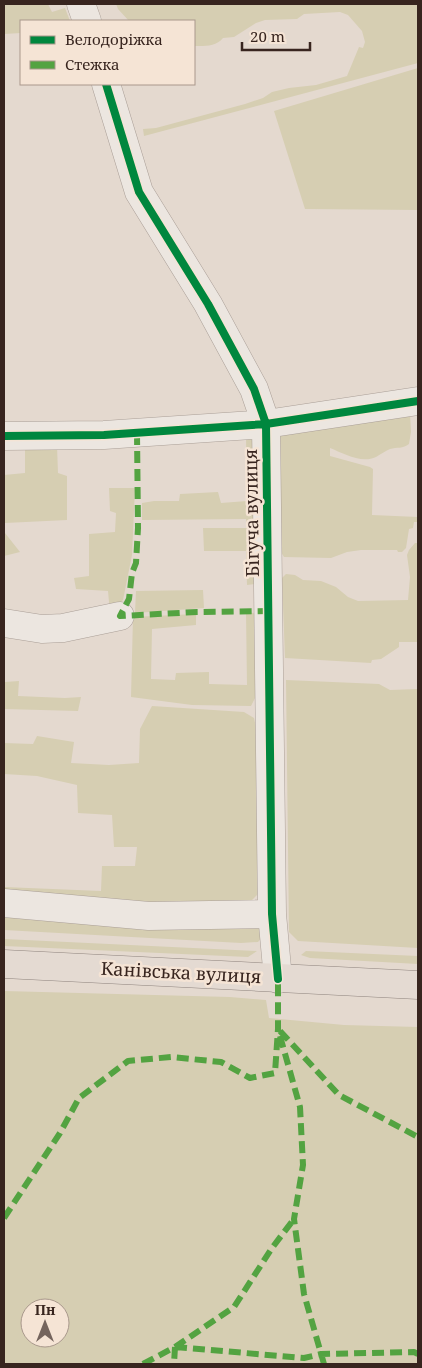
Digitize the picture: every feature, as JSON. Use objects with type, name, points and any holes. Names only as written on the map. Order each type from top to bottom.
[{"type":"main road","name":"Канівська вулиця","points":[[4,964],[418,985]]},
{"type":"street","points":[[81,4],[87,20]]},
{"type":"street","name":"Бігуча вулиця","points":[[106,85],[139,192],[208,304],[254,389],[266,424],[272,914],[278,979]]},
{"type":"street","points":[[4,436],[104,435],[266,424],[418,401]]},
{"type":"street","points":[[4,623],[42,629],[63,628],[120,616]]},
{"type":"street","points":[[4,903],[149,916],[272,914]]},
{"type":"shaded area","points":[[4,4],[48,4],[52,12],[65,8],[70,20],[20,20],[20,33],[4,34]]},
{"type":"shaded area","points":[[116,4],[418,4],[418,63],[144,136],[143,129],[156,128],[245,104],[263,98],[272,92],[316,85],[347,76],[359,47],[363,48],[365,42],[362,31],[348,15],[340,12],[304,14],[297,19],[265,20],[256,23],[234,37],[223,38],[217,43],[210,45],[195,46],[195,20],[128,20]]},
{"type":"shaded area","points":[[418,68],[418,210],[305,209],[274,111]]},
{"type":"shaded area","points":[[410,413],[411,432],[409,444],[404,447],[390,449],[370,459],[358,459],[330,448],[330,456],[373,469],[372,515],[418,517],[418,522],[414,522],[413,528],[409,529],[406,548],[402,552],[397,550],[361,550],[347,552],[331,558],[284,557],[281,552],[278,438],[281,430]]},
{"type":"shaded area","points":[[246,437],[254,440],[255,584],[247,585],[246,551],[204,551],[203,528],[247,528],[246,519],[142,520],[142,503],[179,501],[180,494],[218,492],[221,503],[247,501]]},
{"type":"shaded area","points":[[25,446],[57,446],[58,473],[67,476],[67,520],[5,523],[5,533],[20,552],[4,556],[4,475],[25,473]]},
{"type":"shaded area","points":[[109,488],[135,488],[132,555],[123,600],[110,613],[108,591],[76,589],[74,578],[89,576],[89,534],[115,532],[116,513],[110,511]]},
{"type":"shaded area","points":[[415,543],[418,543],[418,642],[399,642],[399,647],[381,659],[372,660],[371,663],[285,658],[282,578],[286,574],[295,575],[303,580],[321,581],[336,587],[348,597],[358,601],[408,600],[410,577],[407,555]]},
{"type":"shaded area","points":[[203,590],[204,608],[135,613],[136,591]]},
{"type":"shaded area","points":[[246,612],[254,613],[256,637],[257,694],[251,706],[192,705],[131,697],[133,617],[196,614],[196,625],[152,629],[151,679],[175,680],[176,673],[209,672],[209,684],[247,685]]},
{"type":"shaded area","points":[[286,680],[379,684],[390,690],[418,689],[418,948],[298,941],[289,932]]},
{"type":"shaded area","points":[[19,681],[18,696],[81,697],[78,711],[4,709],[5,682]]},
{"type":"shaded area","points":[[152,706],[244,712],[254,718],[260,747],[260,874],[258,894],[247,905],[203,909],[4,896],[4,887],[101,891],[102,866],[135,866],[137,847],[114,847],[112,815],[78,813],[77,785],[37,776],[4,774],[4,743],[33,744],[37,736],[74,742],[71,763],[109,765],[139,763],[140,729]]},
{"type":"shaded area","points":[[4,913],[260,921],[262,937],[258,942],[241,943],[4,930]]},
{"type":"shaded area","points":[[4,939],[257,951],[248,957],[4,946]]},
{"type":"shaded area","points":[[306,951],[418,956],[418,964],[310,958],[301,955]]},
{"type":"shaded area","points":[[4,991],[230,997],[266,1000],[269,1018],[344,1025],[418,1027],[418,1364],[4,1364]]},
{"type":"marked path","points":[[137,433],[138,528],[136,563],[132,573],[129,599],[120,616],[268,611]]},
{"type":"marked path","points":[[4,1218],[60,1133],[79,1098],[128,1061],[171,1057],[221,1062],[250,1078],[275,1073],[278,1029],[278,979]]},
{"type":"marked path","points":[[280,1031],[339,1095],[418,1137]]},
{"type":"marked path","points":[[280,1036],[300,1107],[303,1165],[294,1219],[304,1294],[324,1364]]},
{"type":"marked path","points":[[175,1347],[234,1307],[272,1248],[294,1219]]},
{"type":"marked path","points":[[175,1347],[304,1358],[321,1354],[414,1352],[418,1354]]},
{"type":"marked path","points":[[143,1364],[175,1347],[174,1364]]},
{"type":"cycle path","points":[[106,85],[139,192],[208,304],[254,389],[266,424],[272,914],[278,979]]},
{"type":"cycle path","points":[[4,436],[104,435],[266,424],[418,401]]}]
